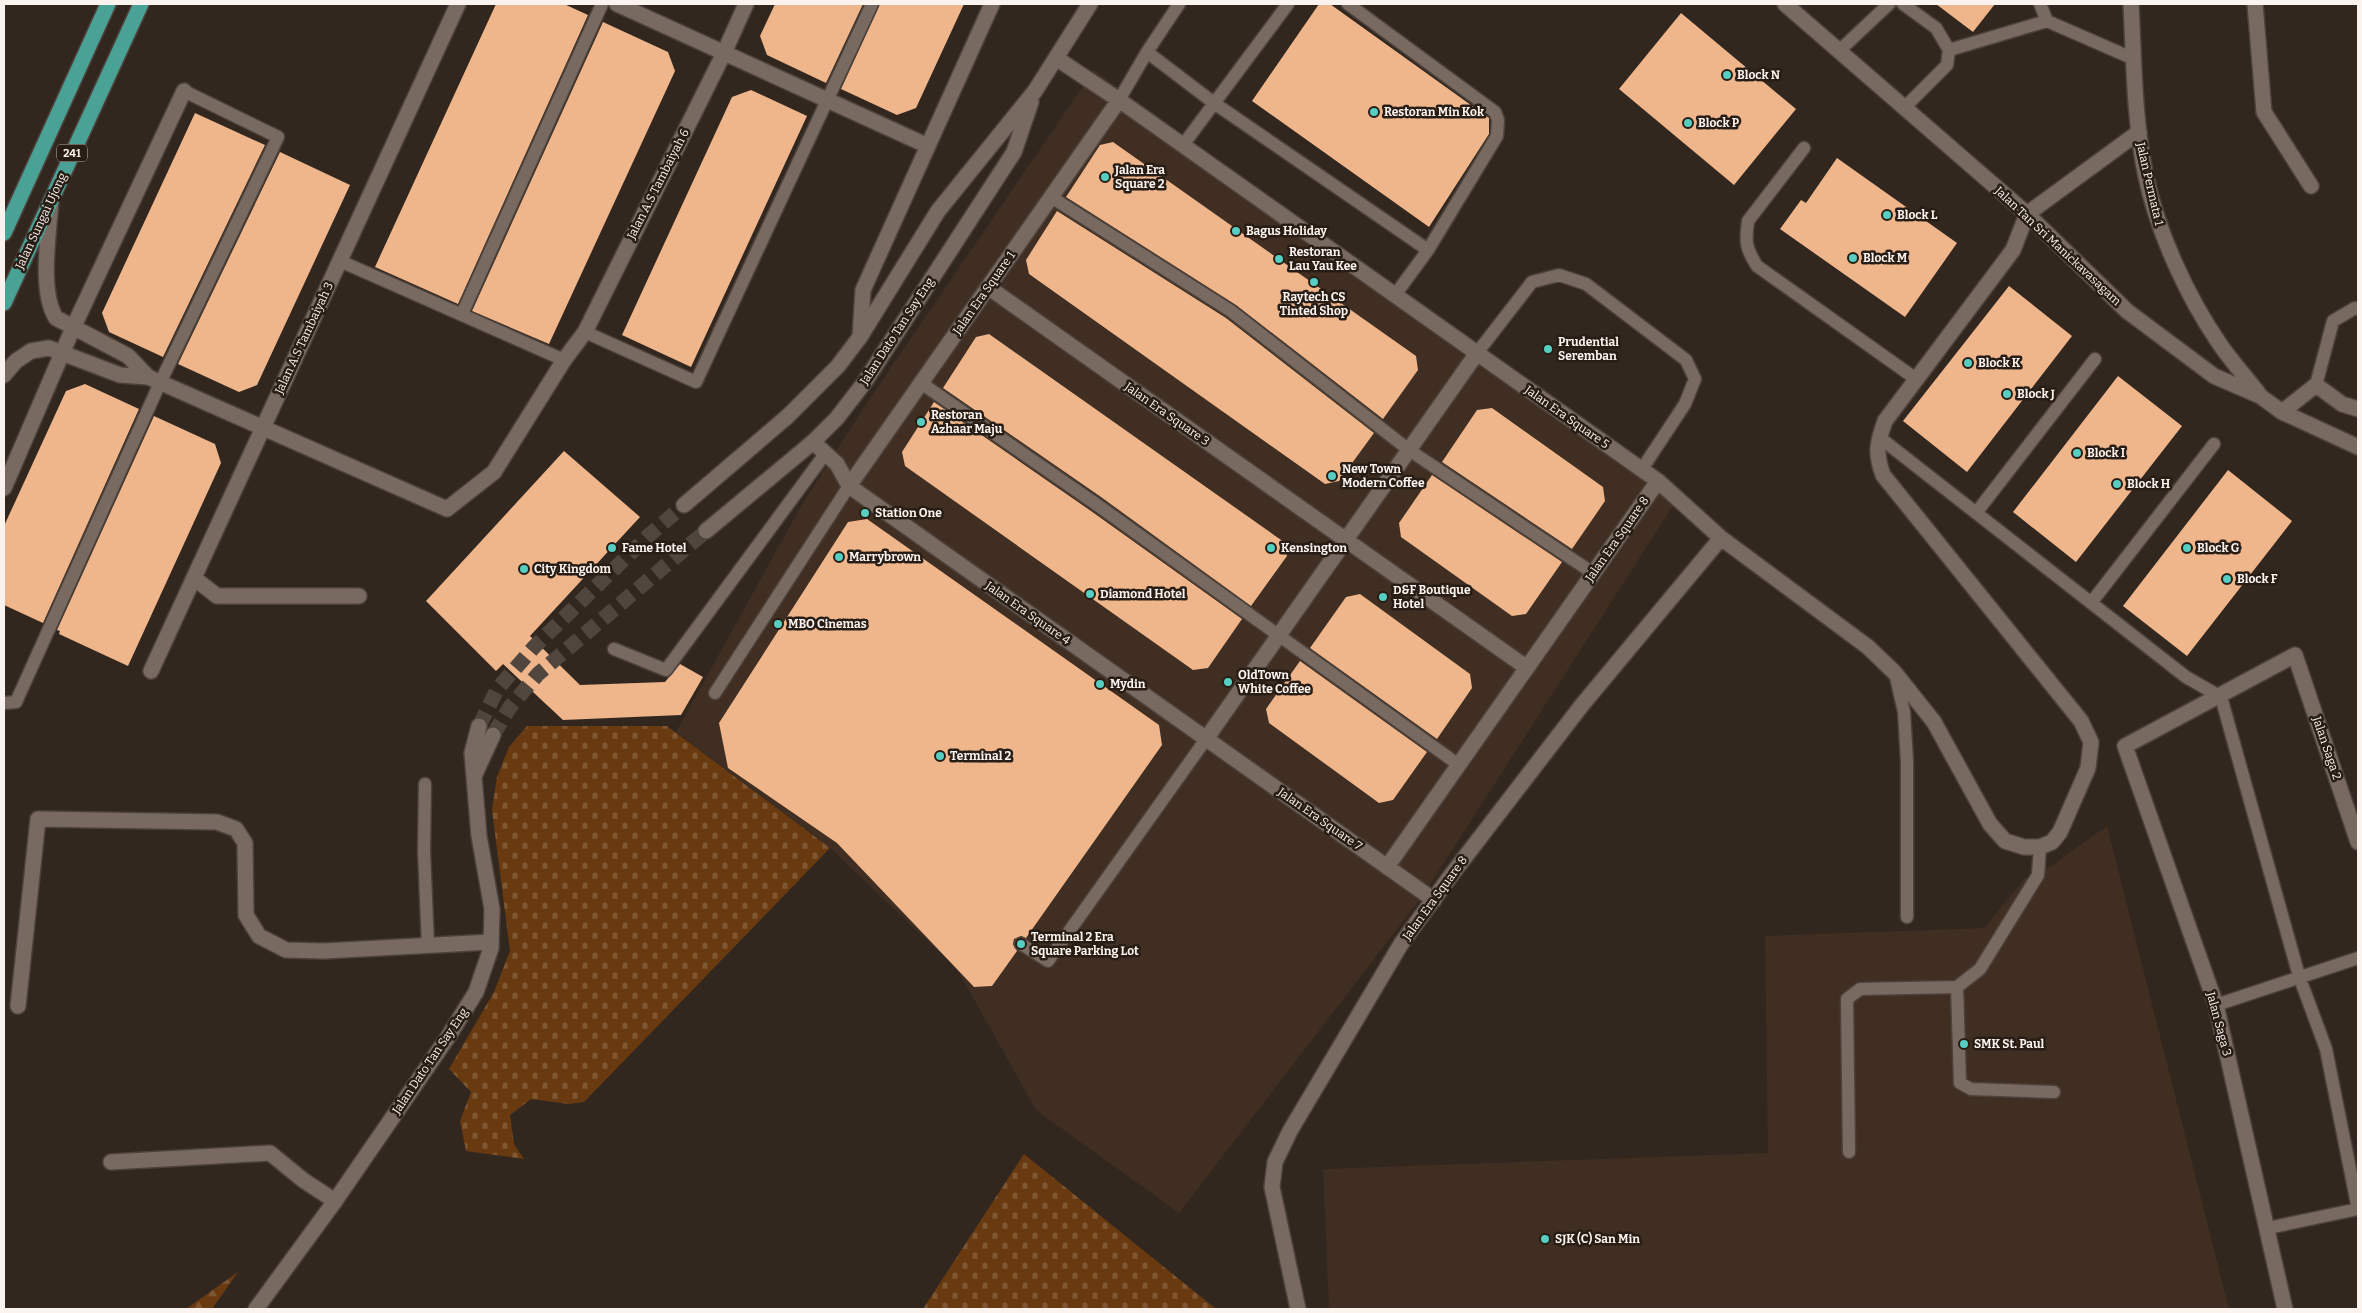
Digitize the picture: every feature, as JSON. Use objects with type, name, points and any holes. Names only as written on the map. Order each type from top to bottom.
[{"type":"highway","name":"241","points":[[4,233],[108,4]]},
{"type":"highway","name":"Jalan Sungai Ujong","points":[[4,303],[141,4]]},
{"type":"street","name":"Jalan A.S Tambaiyah 3","points":[[151,672],[458,4]]},
{"type":"street","points":[[617,4],[928,146]]},
{"type":"street","name":"Jalan A.S Tambaiyah 6","points":[[262,428],[447,509],[494,472],[564,360],[585,332],[724,53],[746,4]]},
{"type":"street","points":[[860,337],[863,290],[992,4]]},
{"type":"street","name":"Jalan Dato Tan Say Eng","points":[[684,505],[788,416],[838,366],[860,337],[938,210],[1034,91],[1090,4]]},
{"type":"street","name":"Jalan Tan Sri Manickavasagam","points":[[1785,4],[2027,214],[2127,311],[2214,376],[2260,396],[2282,412],[2358,447]]},
{"type":"street","name":"Jalan Permata 1","points":[[2131,4],[2139,132],[2146,178],[2160,229],[2177,269],[2219,342],[2260,396]]},
{"type":"street","points":[[2255,4],[2264,112],[2311,186]]},
{"type":"street","points":[[1056,58],[1119,100],[1477,352],[1206,739]]},
{"type":"street","points":[[4,488],[63,352],[184,91]]},
{"type":"street","name":"Jalan Dato Tan Say Eng","points":[[706,531],[813,442],[837,418],[864,383],[1014,152],[1034,91]]},
{"type":"street","name":"Jalan Era Square 1","points":[[849,486],[1119,100]]},
{"type":"street","points":[[2040,846],[2052,842],[2060,832],[2088,768],[2091,742],[2081,721],[1883,475],[1877,459],[1879,437],[1885,421],[2013,250],[2027,214],[2139,132]]},
{"type":"street","points":[[51,199],[46,290],[49,307],[56,318],[128,356],[154,380]]},
{"type":"street","name":"Jalan Era Square 3","points":[[988,287],[1527,668]]},
{"type":"street","points":[[4,375],[16,361],[31,351],[49,348],[120,375],[154,380],[262,428]]},
{"type":"street","name":"Jalan Era Square 5","points":[[1477,352],[1658,481],[1721,538],[1868,647],[1895,673],[1934,722],[1990,824],[2005,841],[2024,847],[2040,846]]},
{"type":"street","points":[[2282,412],[2316,385],[2342,404],[2358,409]]},
{"type":"street","points":[[813,442],[837,464],[849,486]]},
{"type":"street","name":"Jalan Era Square 8","points":[[1388,867],[1658,481]]},
{"type":"street","name":"Jalan Era Square 4","points":[[849,486],[1206,739]]},
{"type":"street","name":"Jalan Era Square 8","points":[[1298,1309],[1283,1228],[1272,1187],[1275,1162],[1290,1130],[1401,944],[1582,705],[1721,538]]},
{"type":"street","points":[[194,578],[217,596],[359,596]]},
{"type":"street","name":"Jalan Saga 2","points":[[2221,697],[2295,655],[2358,842]]},
{"type":"street","name":"Jalan Saga 3","points":[[2221,697],[2125,746],[2216,1005],[2285,1309]]},
{"type":"street","name":"Jalan Dato Tan Say Eng","points":[[256,1309],[335,1201],[448,1037],[476,992],[491,948],[492,909],[479,836],[472,754],[479,726]]},
{"type":"street","points":[[474,775],[493,735]]},
{"type":"street","name":"Jalan Era Square 7","points":[[1206,739],[1434,900]]},
{"type":"street","points":[[18,1006],[38,819],[217,822],[236,828],[245,843],[246,915],[260,936],[286,950],[324,951],[491,942]]},
{"type":"street","points":[[111,1162],[270,1152],[303,1180],[335,1201]]},
{"type":"lane","points":[[462,314],[602,4]]},
{"type":"lane","points":[[585,332],[696,382],[829,100],[872,4]]},
{"type":"lane","points":[[1119,100],[1146,52],[1179,4]]},
{"type":"lane","points":[[1183,145],[1288,4]]},
{"type":"lane","points":[[1348,4],[1495,112],[1498,120],[1497,136],[1428,250],[1395,295]]},
{"type":"lane","points":[[1840,50],[1890,4]]},
{"type":"lane","points":[[1903,4],[1936,28],[1950,50],[1947,65],[1905,107]]},
{"type":"lane","points":[[2040,4],[2047,21]]},
{"type":"lane","points":[[1950,50],[2047,21],[2134,59]]},
{"type":"lane","points":[[1146,52],[1214,102],[1428,250]]},
{"type":"lane","points":[[4,703],[16,702],[154,380],[278,137],[184,91]]},
{"type":"lane","points":[[1804,148],[1748,221],[1746,236],[1748,252],[1757,266],[1916,379]]},
{"type":"lane","points":[[1051,197],[1231,311],[1409,450],[1593,573]]},
{"type":"lane","points":[[340,261],[564,360]]},
{"type":"lane","points":[[1477,352],[1532,282],[1559,275],[1586,284],[1686,360],[1695,379],[1685,404],[1642,469]]},
{"type":"lane","points":[[2316,385],[2333,321],[2355,308],[2358,309]]},
{"type":"lane","points":[[1976,513],[2095,359]]},
{"type":"lane","points":[[921,383],[1096,504],[1459,765]]},
{"type":"lane","points":[[1879,437],[2186,677],[2221,697],[2299,976],[2326,1049],[2358,1209],[2268,1228]]},
{"type":"lane","points":[[2091,603],[2214,444]]},
{"type":"lane","points":[[614,649],[666,670],[825,454]]},
{"type":"lane","points":[[715,693],[849,486]]},
{"type":"lane","points":[[1895,673],[1904,712],[1907,761],[1907,917]]},
{"type":"lane","points":[[1021,944],[1048,960],[1206,739]]},
{"type":"lane","points":[[426,784],[424,851],[428,946]]},
{"type":"lane","points":[[1849,1152],[1847,999],[1860,989],[1958,987],[1980,969],[2038,875],[2040,846]]},
{"type":"lane","points":[[2216,1005],[2358,958]]},
{"type":"lane","points":[[1958,987],[1960,1083],[1971,1089],[2054,1092]]},
{"type":"shaded area","points":[[1094,70],[1678,498],[1424,894],[1179,1213],[1036,1110],[957,969],[830,848],[676,732],[801,506],[866,404]]},
{"type":"shaded area","name":"SMK St. Paul","points":[[2107,826],[2229,1309],[1329,1309],[1323,1169],[1768,1153],[1765,936],[1984,928],[2025,878],[2038,875]]},
{"type":"green space","points":[[527,726],[667,726],[830,848],[584,1102],[569,1104],[531,1099],[510,1115],[514,1144],[524,1159],[466,1151],[460,1121],[471,1092],[449,1069],[494,992],[510,951],[492,810],[497,777],[509,747]]},
{"type":"green space","points":[[1024,1154],[1216,1309],[923,1309]]},
{"type":"green space","points":[[238,1272],[212,1309],[186,1309]]},
{"type":"building","points":[[496,4],[564,4],[588,15],[458,304],[375,267]]},
{"type":"building","points":[[775,4],[863,4],[826,83],[767,55],[760,36]]},
{"type":"building","points":[[880,4],[964,4],[916,108],[897,115],[841,89]]},
{"type":"building","name":"Restoran Min Kok","points":[[1319,4],[1330,4],[1489,118],[1489,134],[1429,227],[1252,101]]},
{"type":"building","points":[[1936,4],[1995,4],[1973,32]]},
{"type":"building","points":[[1681,13],[1796,109],[1734,185],[1619,89]]},
{"type":"building","points":[[603,22],[668,52],[675,71],[549,344],[472,311]]},
{"type":"building","points":[[751,90],[807,116],[691,367],[622,335],[732,97]]},
{"type":"building","points":[[195,113],[265,145],[163,357],[109,332],[102,313]]},
{"type":"building","points":[[1113,142],[1416,356],[1418,370],[1383,419],[1236,305],[1066,197],[1100,145]]},
{"type":"building","points":[[280,152],[350,185],[257,385],[239,392],[178,364]]},
{"type":"building","points":[[1837,158],[1957,243],[1905,317],[1780,229],[1801,200],[1806,203]]},
{"type":"building","points":[[1057,211],[1226,318],[1374,433],[1339,481],[1325,484],[1029,274],[1026,260]]},
{"type":"building","points":[[2009,286],[2072,336],[1967,472],[1903,421]]},
{"type":"building","points":[[989,334],[1284,542],[1287,556],[1251,606],[1101,497],[943,388],[976,337]]},
{"type":"building","points":[[2118,376],[2182,426],[2076,562],[2013,512]]},
{"type":"building","points":[[85,384],[139,409],[43,623],[4,605],[4,526],[66,391]]},
{"type":"building","points":[[934,402],[1242,619],[1208,668],[1193,670],[905,466],[902,452]]},
{"type":"building","points":[[1492,408],[1603,487],[1605,501],[1572,549],[1442,462],[1477,410]]},
{"type":"building","points":[[154,416],[215,444],[221,463],[128,666],[59,634],[60,631],[57,630]]},
{"type":"building","name":"City Kingdom","points":[[564,451],[640,517],[530,636],[580,685],[665,682],[680,664],[703,677],[681,715],[563,720],[503,664],[496,671],[426,601]]},
{"type":"building","points":[[2228,470],[2292,521],[2187,656],[2123,606]]},
{"type":"building","points":[[1432,475],[1562,562],[1526,614],[1512,616],[1401,537],[1399,523]]},
{"type":"building","name":"Terminal 2","points":[[867,519],[1159,725],[1162,745],[1026,938],[1021,936],[1014,939],[1013,944],[1017,951],[992,986],[974,987],[837,843],[728,768],[719,723],[848,522]]},
{"type":"building","points":[[1360,594],[1470,674],[1472,688],[1437,739],[1310,648],[1346,597]]},
{"type":"building","points":[[1300,661],[1427,752],[1393,800],[1379,803],[1269,723],[1266,709]]},
{"type":"tunnel","points":[[479,726],[498,688],[535,646],[647,537],[684,505]]},
{"type":"tunnel","points":[[493,735],[510,707],[538,674],[706,531]]},
{"type":"place","name":"Block N","points":[[1727,75]]},
{"type":"place","name":"Restoran Min Kok","points":[[1374,112]]},
{"type":"place","name":"Block P","points":[[1688,123]]},
{"type":"place","name":"Jalan Era Square 2","points":[[1105,177]]},
{"type":"place","name":"Block L","points":[[1887,215]]},
{"type":"place","name":"Bagus Holiday","points":[[1236,231]]},
{"type":"place","name":"Block M","points":[[1853,258]]},
{"type":"place","name":"Restoran Lau Yau Kee","points":[[1279,259]]},
{"type":"place","name":"Raytech CS Tinted Shop","points":[[1314,282]]},
{"type":"place","name":"Prudential Seremban","points":[[1548,349]]},
{"type":"place","name":"Block K","points":[[1968,363]]},
{"type":"place","name":"Block J","points":[[2007,394]]},
{"type":"place","name":"Restoran Azhaar Maju","points":[[921,422]]},
{"type":"place","name":"Block I","points":[[2077,453]]},
{"type":"place","name":"New Town Modern Coffee","points":[[1332,476]]},
{"type":"place","name":"Block H","points":[[2117,484]]},
{"type":"place","name":"Station One","points":[[865,513]]},
{"type":"place","name":"Fame Hotel","points":[[612,548]]},
{"type":"place","name":"Kensington","points":[[1271,548]]},
{"type":"place","name":"Block G","points":[[2187,548]]},
{"type":"place","name":"Marrybrown","points":[[839,557]]},
{"type":"place","name":"City Kingdom","points":[[524,569]]},
{"type":"place","name":"Block F","points":[[2227,579]]},
{"type":"place","name":"Diamond Hotel","points":[[1090,594]]},
{"type":"place","name":"D&F Boutique Hotel","points":[[1383,597]]},
{"type":"place","name":"MBO Cinemas","points":[[778,624]]},
{"type":"place","name":"OldTown White Coffee","points":[[1228,682]]},
{"type":"place","name":"Mydin","points":[[1100,684]]},
{"type":"place","name":"Terminal 2","points":[[940,756]]},
{"type":"place","name":"Terminal 2 Era Square Parking Lot","points":[[1021,944]]},
{"type":"place","name":"SMK St. Paul","points":[[1964,1044]]},
{"type":"place","name":"SJK (C) San Min","points":[[1545,1239]]}]
